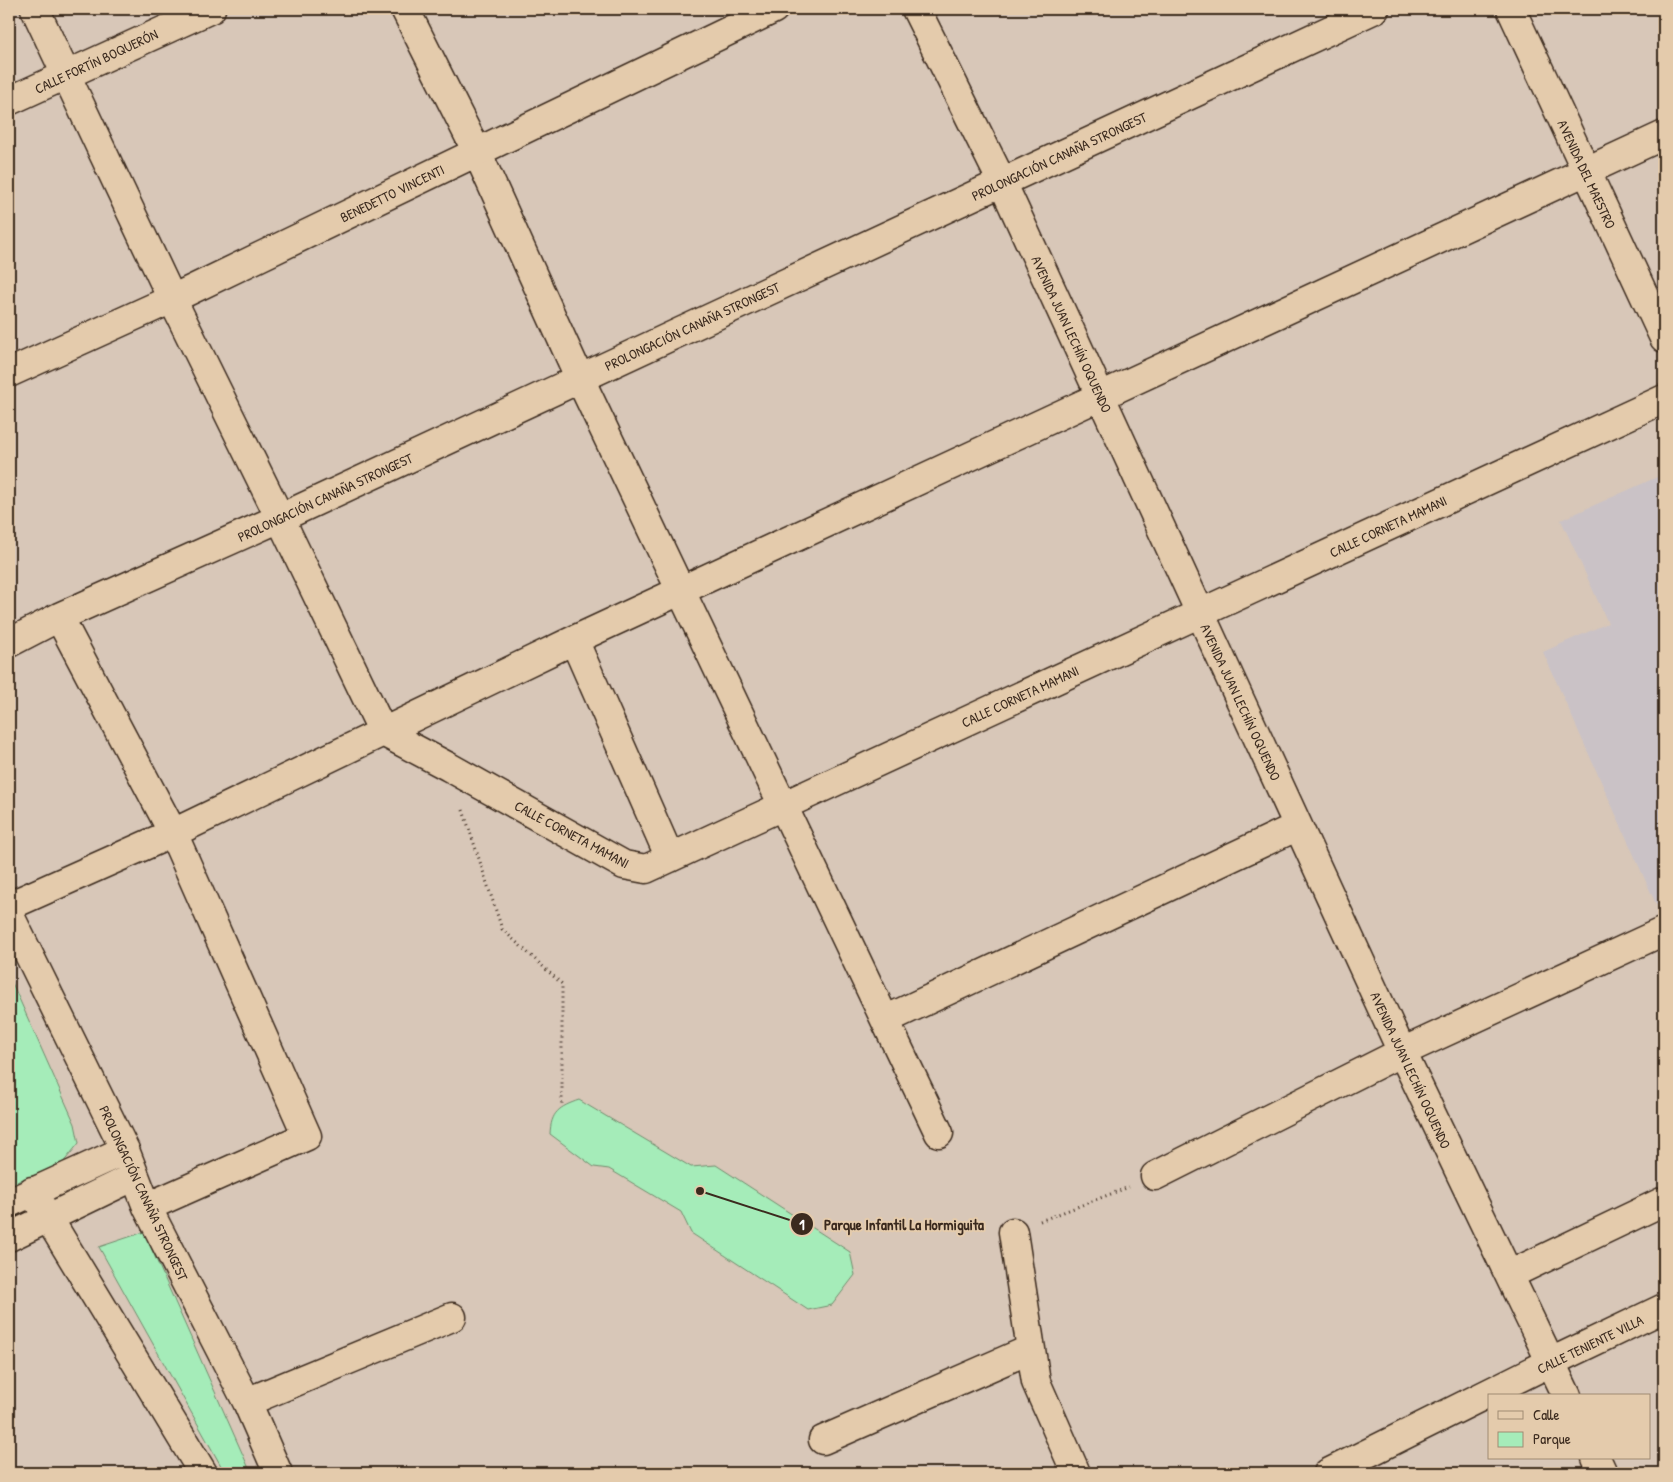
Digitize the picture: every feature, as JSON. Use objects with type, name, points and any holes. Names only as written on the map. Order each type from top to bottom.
[{"type":"street","points":[[35,9],[172,299],[383,732]]},
{"type":"street","name":"CALLE FORTÍN BOQUERÓN","points":[[9,101],[210,9]]},
{"type":"street","points":[[405,9],[477,152],[580,379],[939,1133]]},
{"type":"street","name":"BENEDETTO VINCENTI","points":[[9,373],[172,299],[774,9]]},
{"type":"street","name":"AVENIDA JUAN LECHÍN OQUENDO","points":[[916,9],[1002,182],[1402,1052],[1566,1394]]},
{"type":"street","name":"PROLONGACIÓN CANAÑA STRONGEST","points":[[9,643],[59,617],[280,518],[1375,9]]},
{"type":"street","name":"AVENIDA DEL MAESTRO","points":[[1511,9],[1664,338]]},
{"type":"street","points":[[9,906],[173,833],[574,640],[1664,135]]},
{"type":"street","name":"CALLE CORNETA MAMANI","points":[[383,732],[624,865],[646,869],[1664,399]]},
{"type":"street","points":[[59,617],[173,833],[307,1136],[147,1207]]},
{"type":"street","points":[[574,640],[670,858]]},
{"type":"street","points":[[885,1020],[1298,826]]},
{"type":"street","name":"PROLONGACIÓN CANAÑA STRONGEST","points":[[9,914],[125,1150],[147,1207],[247,1402],[278,1473]]},
{"type":"street","points":[[1156,1176],[1402,1052],[1664,931]]},
{"type":"street","points":[[125,1150],[21,1197],[49,1218],[204,1473]]},
{"type":"street","points":[[9,1237],[135,1176]]},
{"type":"street","points":[[1509,1275],[1664,1201]]},
{"type":"street","points":[[1013,1232],[1036,1382],[1076,1473]]},
{"type":"street","name":"CALLE TENIENTE VILLA","points":[[1328,1473],[1664,1308]]},
{"type":"street","points":[[247,1402],[452,1317]]},
{"type":"street","points":[[823,1440],[1031,1349]]},
{"type":"street","points":[[1597,1460],[1603,1473]]},
{"type":"path","points":[[449,767],[502,929],[562,984],[562,1106]]},
{"type":"path","points":[[1013,1232],[1156,1176]]},
{"type":"shaded area","points":[[1664,474],[1664,900],[1656,904],[1543,652],[1608,623],[1561,520]]},
{"type":"green space","points":[[9,976],[75,1124],[79,1143],[62,1164],[9,1185]]},
{"type":"green space","points":[[579,1100],[691,1167],[716,1165],[850,1252],[855,1275],[832,1305],[808,1310],[691,1233],[681,1212],[609,1169],[594,1167],[550,1134],[552,1120],[557,1111]]},
{"type":"green space","points":[[144,1232],[251,1473],[225,1473],[99,1247]]},
{"type":"place","name":"Parque Infantil La Hormiguita","points":[[700,1191]]}]
